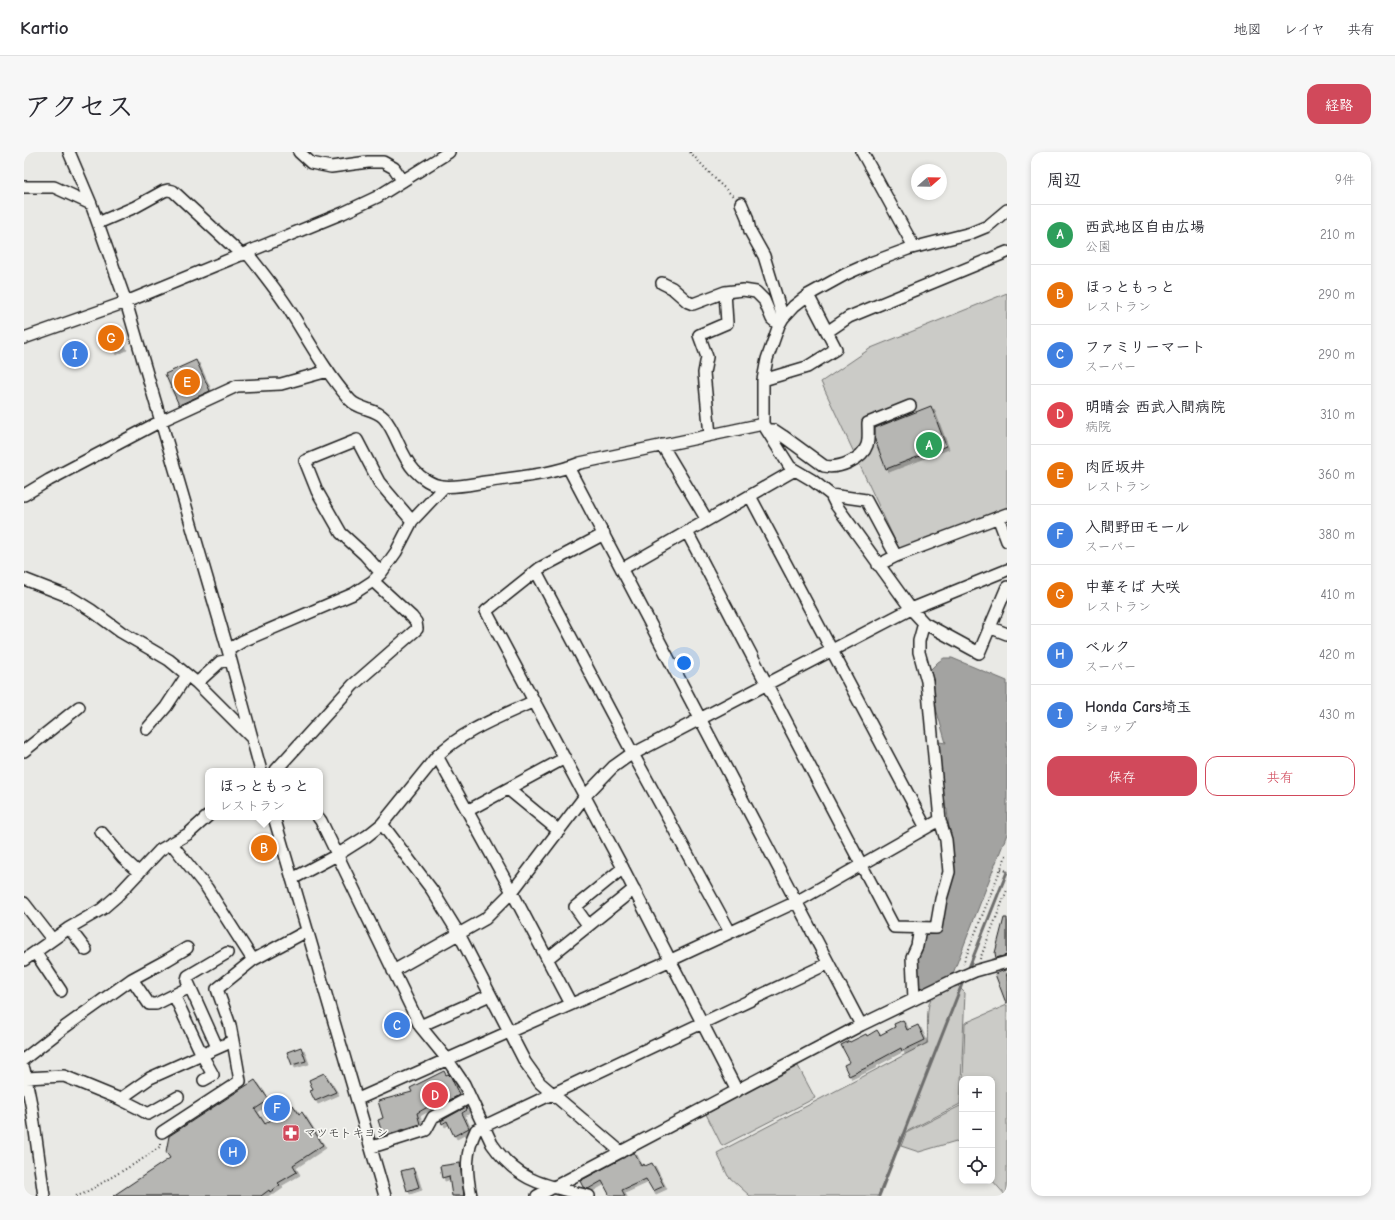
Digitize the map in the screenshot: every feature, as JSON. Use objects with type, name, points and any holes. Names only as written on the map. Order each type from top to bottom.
[{"type":"street","points":[[69,152],[91,204],[126,302],[229,655],[259,768]]},
{"type":"street","points":[[300,152],[311,164],[331,167],[368,162],[383,162],[394,168],[403,181]]},
{"type":"street","points":[[24,338],[126,302],[343,213],[377,197],[449,152]]},
{"type":"street","points":[[862,152],[914,247]]},
{"type":"street","points":[[24,187],[54,187],[91,204]]},
{"type":"street","points":[[98,223],[135,207],[164,191],[168,190],[173,192],[244,254],[275,288],[328,371],[350,400],[356,405],[377,412],[383,416],[404,457],[413,470],[430,482],[444,487],[537,474],[580,463],[710,435],[765,427],[779,433],[824,466],[831,468],[850,462],[862,453],[867,446],[868,423],[910,406]]},
{"type":"street","points":[[741,203],[747,217],[750,231],[764,256],[781,322]]},
{"type":"street","points":[[1007,211],[988,226],[971,233],[914,247],[872,262],[846,274],[808,295],[794,306],[781,322],[767,358],[763,380],[765,427],[790,467],[812,480],[831,495],[840,511],[878,565],[911,609],[924,623],[979,653],[1007,587]]},
{"type":"street","points":[[827,332],[849,317],[1007,252]]},
{"type":"street","points":[[662,283],[672,288],[688,302],[693,304],[725,292],[743,290],[756,292],[764,300],[772,319],[781,322]]},
{"type":"street","points":[[710,435],[704,373],[707,357],[699,335],[728,323],[725,292]]},
{"type":"street","points":[[763,380],[807,368],[836,349],[808,295]]},
{"type":"street","points":[[24,494],[161,421],[237,386],[281,384],[328,371]]},
{"type":"street","points":[[381,573],[365,555],[341,533],[317,491],[306,461],[357,440],[379,482],[412,522]]},
{"type":"street","points":[[662,445],[707,520]]},
{"type":"street","points":[[568,467],[827,964],[861,1025]]},
{"type":"street","points":[[622,569],[795,470]]},
{"type":"street","points":[[197,683],[243,641],[353,594],[373,581],[381,573],[396,552],[412,522],[444,487]]},
{"type":"street","points":[[831,495],[866,500],[896,556]]},
{"type":"street","points":[[750,496],[926,828]]},
{"type":"street","points":[[878,565],[896,556],[1003,516],[1007,541]]},
{"type":"street","points":[[687,532],[894,927],[936,928],[941,899],[949,872],[946,840],[940,820],[927,681],[919,652],[919,641],[924,623]]},
{"type":"street","points":[[604,534],[536,571],[486,611],[634,889],[737,1091]]},
{"type":"street","points":[[393,971],[485,920],[512,892],[585,796],[613,767],[633,754],[911,609],[1007,570]]},
{"type":"street","points":[[536,571],[730,932]]},
{"type":"street","points":[[24,579],[70,597],[121,632],[169,660],[197,683],[252,738]]},
{"type":"street","points":[[278,768],[353,685],[417,629],[416,622],[412,617],[373,581]]},
{"type":"street","points":[[989,627],[1007,634]]},
{"type":"street","points":[[147,729],[166,708],[187,675]]},
{"type":"street","points":[[292,878],[337,855],[367,836],[382,824],[445,748],[465,734],[534,701]]},
{"type":"street","points":[[24,751],[79,707]]},
{"type":"street","points":[[437,756],[512,892],[571,1004]]},
{"type":"street","points":[[467,811],[565,758]]},
{"type":"street","points":[[508,789],[559,831]]},
{"type":"street","points":[[24,960],[52,939],[102,909],[117,896],[160,850],[188,834],[205,819]]},
{"type":"street","points":[[275,820],[386,1196]]},
{"type":"street","points":[[321,820],[420,1026],[447,1059],[464,1084],[492,1144],[514,1169],[538,1183],[587,1196]]},
{"type":"street","points":[[358,1099],[508,1031],[671,960],[796,902],[940,820]]},
{"type":"street","points":[[382,824],[432,890],[459,934],[508,1031],[525,1062],[540,1083],[621,1152]]},
{"type":"street","points":[[101,832],[123,858],[139,873]]},
{"type":"street","points":[[171,843],[207,888],[253,960]]},
{"type":"street","points":[[588,925],[575,907],[623,868]]},
{"type":"street","points":[[547,959],[634,889]]},
{"type":"street","points":[[24,903],[52,939]]},
{"type":"street","points":[[69,928],[86,950]]},
{"type":"street","points":[[914,999],[912,957],[917,946],[920,928]]},
{"type":"street","points":[[162,1132],[240,1082],[230,1025],[216,989],[253,960],[307,931]]},
{"type":"street","points":[[24,1059],[65,1027],[132,979],[187,948]]},
{"type":"street","points":[[35,952],[61,991]]},
{"type":"street","points":[[217,1047],[187,980],[188,976],[227,953]]},
{"type":"street","points":[[537,1196],[861,1025],[958,978],[1007,962]]},
{"type":"street","points":[[471,1196],[467,1171],[468,1150],[476,1130],[703,1024],[827,964]]},
{"type":"street","points":[[132,979],[149,1004],[156,1004],[190,987]]},
{"type":"street","points":[[174,995],[202,1055],[213,1074],[204,1080]]},
{"type":"street","points":[[420,1026],[490,995]]},
{"type":"street","points":[[120,1099],[150,1078],[233,1041]]},
{"type":"street","points":[[44,1196],[32,1109],[25,1074],[64,1076],[120,1099],[148,1114],[178,1097]]},
{"type":"street","points":[[372,1147],[426,1130],[433,1116],[465,1100]]},
{"type":"path","points":[[690,152],[720,184],[741,203]]},
{"type":"path","points":[[958,978],[1007,853]]},
{"type":"path","points":[[1001,869],[1007,871]]},
{"type":"path","points":[[974,972],[1007,890]]},
{"type":"path","points":[[76,1196],[83,1194],[141,1160],[161,1146],[162,1132]]},
{"type":"shaded area","points":[[1007,293],[1007,508],[904,549],[898,547],[821,382],[871,348]]},
{"type":"shaded area","points":[[944,658],[952,658],[1007,681],[1007,834],[952,976],[920,992],[917,990],[917,956],[925,932],[941,931],[946,895],[953,870],[947,809],[942,808],[936,743],[946,743],[933,698],[928,672]]},
{"type":"shaded area","points":[[955,983],[965,993],[961,1076],[959,1076],[959,1105],[902,1134],[878,1196],[750,1196],[728,1176],[717,1153],[927,1043],[929,1003],[935,993],[944,987]]},
{"type":"shaded area","points":[[1007,1005],[1007,1196],[995,1183],[995,1076],[963,1076],[965,1023]]},
{"type":"shaded area","points":[[798,1066],[815,1098],[722,1146],[706,1114]]},
{"type":"shaded area","points":[[959,1106],[959,1144],[956,1141],[919,1152],[901,1146],[906,1133]]},
{"type":"building","points":[[115,327],[124,347],[113,352],[104,332]]},
{"type":"building","points":[[196,360],[210,391],[179,405],[165,374]]},
{"type":"building","points":[[931,406],[946,446],[886,469],[875,440],[875,428]]},
{"type":"building","points":[[1004,918],[1007,918],[1007,955],[996,958],[995,953]]},
{"type":"building","points":[[1005,970],[1007,977],[1007,1003],[995,974]]},
{"type":"building","points":[[903,1020],[907,1030],[918,1025],[925,1040],[902,1051],[901,1048],[873,1063],[874,1064],[849,1076],[844,1065],[850,1062],[841,1045],[866,1034],[867,1036],[877,1030],[880,1035],[895,1027],[894,1024]]},
{"type":"building","points":[[301,1047],[306,1061],[292,1065],[287,1052]]},
{"type":"building","points":[[444,1071],[446,1075],[448,1074],[451,1077],[459,1095],[435,1108],[433,1104],[417,1113],[420,1124],[383,1136],[378,1120],[383,1118],[378,1101],[412,1092],[410,1088]]},
{"type":"building","points":[[324,1073],[336,1092],[315,1101],[310,1091],[313,1090],[309,1080]]},
{"type":"building","points":[[255,1080],[269,1100],[255,1109],[265,1124],[293,1105],[299,1114],[302,1112],[323,1145],[293,1165],[297,1172],[278,1183],[280,1185],[270,1192],[269,1190],[261,1196],[113,1196],[170,1158],[166,1152],[169,1136]]},
{"type":"building","points":[[466,1107],[467,1110],[462,1113],[469,1128],[454,1136],[447,1121],[442,1124],[441,1121]]},
{"type":"building","points":[[634,1152],[641,1166],[652,1163],[664,1186],[653,1191],[646,1179],[622,1190],[625,1196],[610,1196],[602,1181],[588,1189],[583,1187],[580,1181]]},
{"type":"building","points":[[460,1163],[464,1196],[452,1196],[449,1176],[442,1178],[440,1166]]},
{"type":"building","points":[[413,1168],[419,1187],[407,1191],[401,1171]]},
{"type":"waterway","points":[[968,970],[1007,872]]},
{"type":"waterway","points":[[879,1196],[964,979]]},
{"type":"place","name":"中華そば 大咲","points":[[111,338]]},
{"type":"place","name":"Honda Cars埼玉","points":[[75,354]]},
{"type":"place","name":"肉匠坂井","points":[[187,382]]},
{"type":"place","name":"西武地区自由広場","points":[[929,445]]},
{"type":"place","name":"ほっともっと","points":[[264,848]]},
{"type":"place","name":"ファミリーマート","points":[[397,1025]]},
{"type":"place","name":"明晴会 西武入間病院","points":[[435,1095]]},
{"type":"place","name":"入間野田モール","points":[[277,1108]]},
{"type":"place","name":"マツモトキヨシ","points":[[291,1133]]},
{"type":"place","name":"ベルク","points":[[233,1152]]}]
